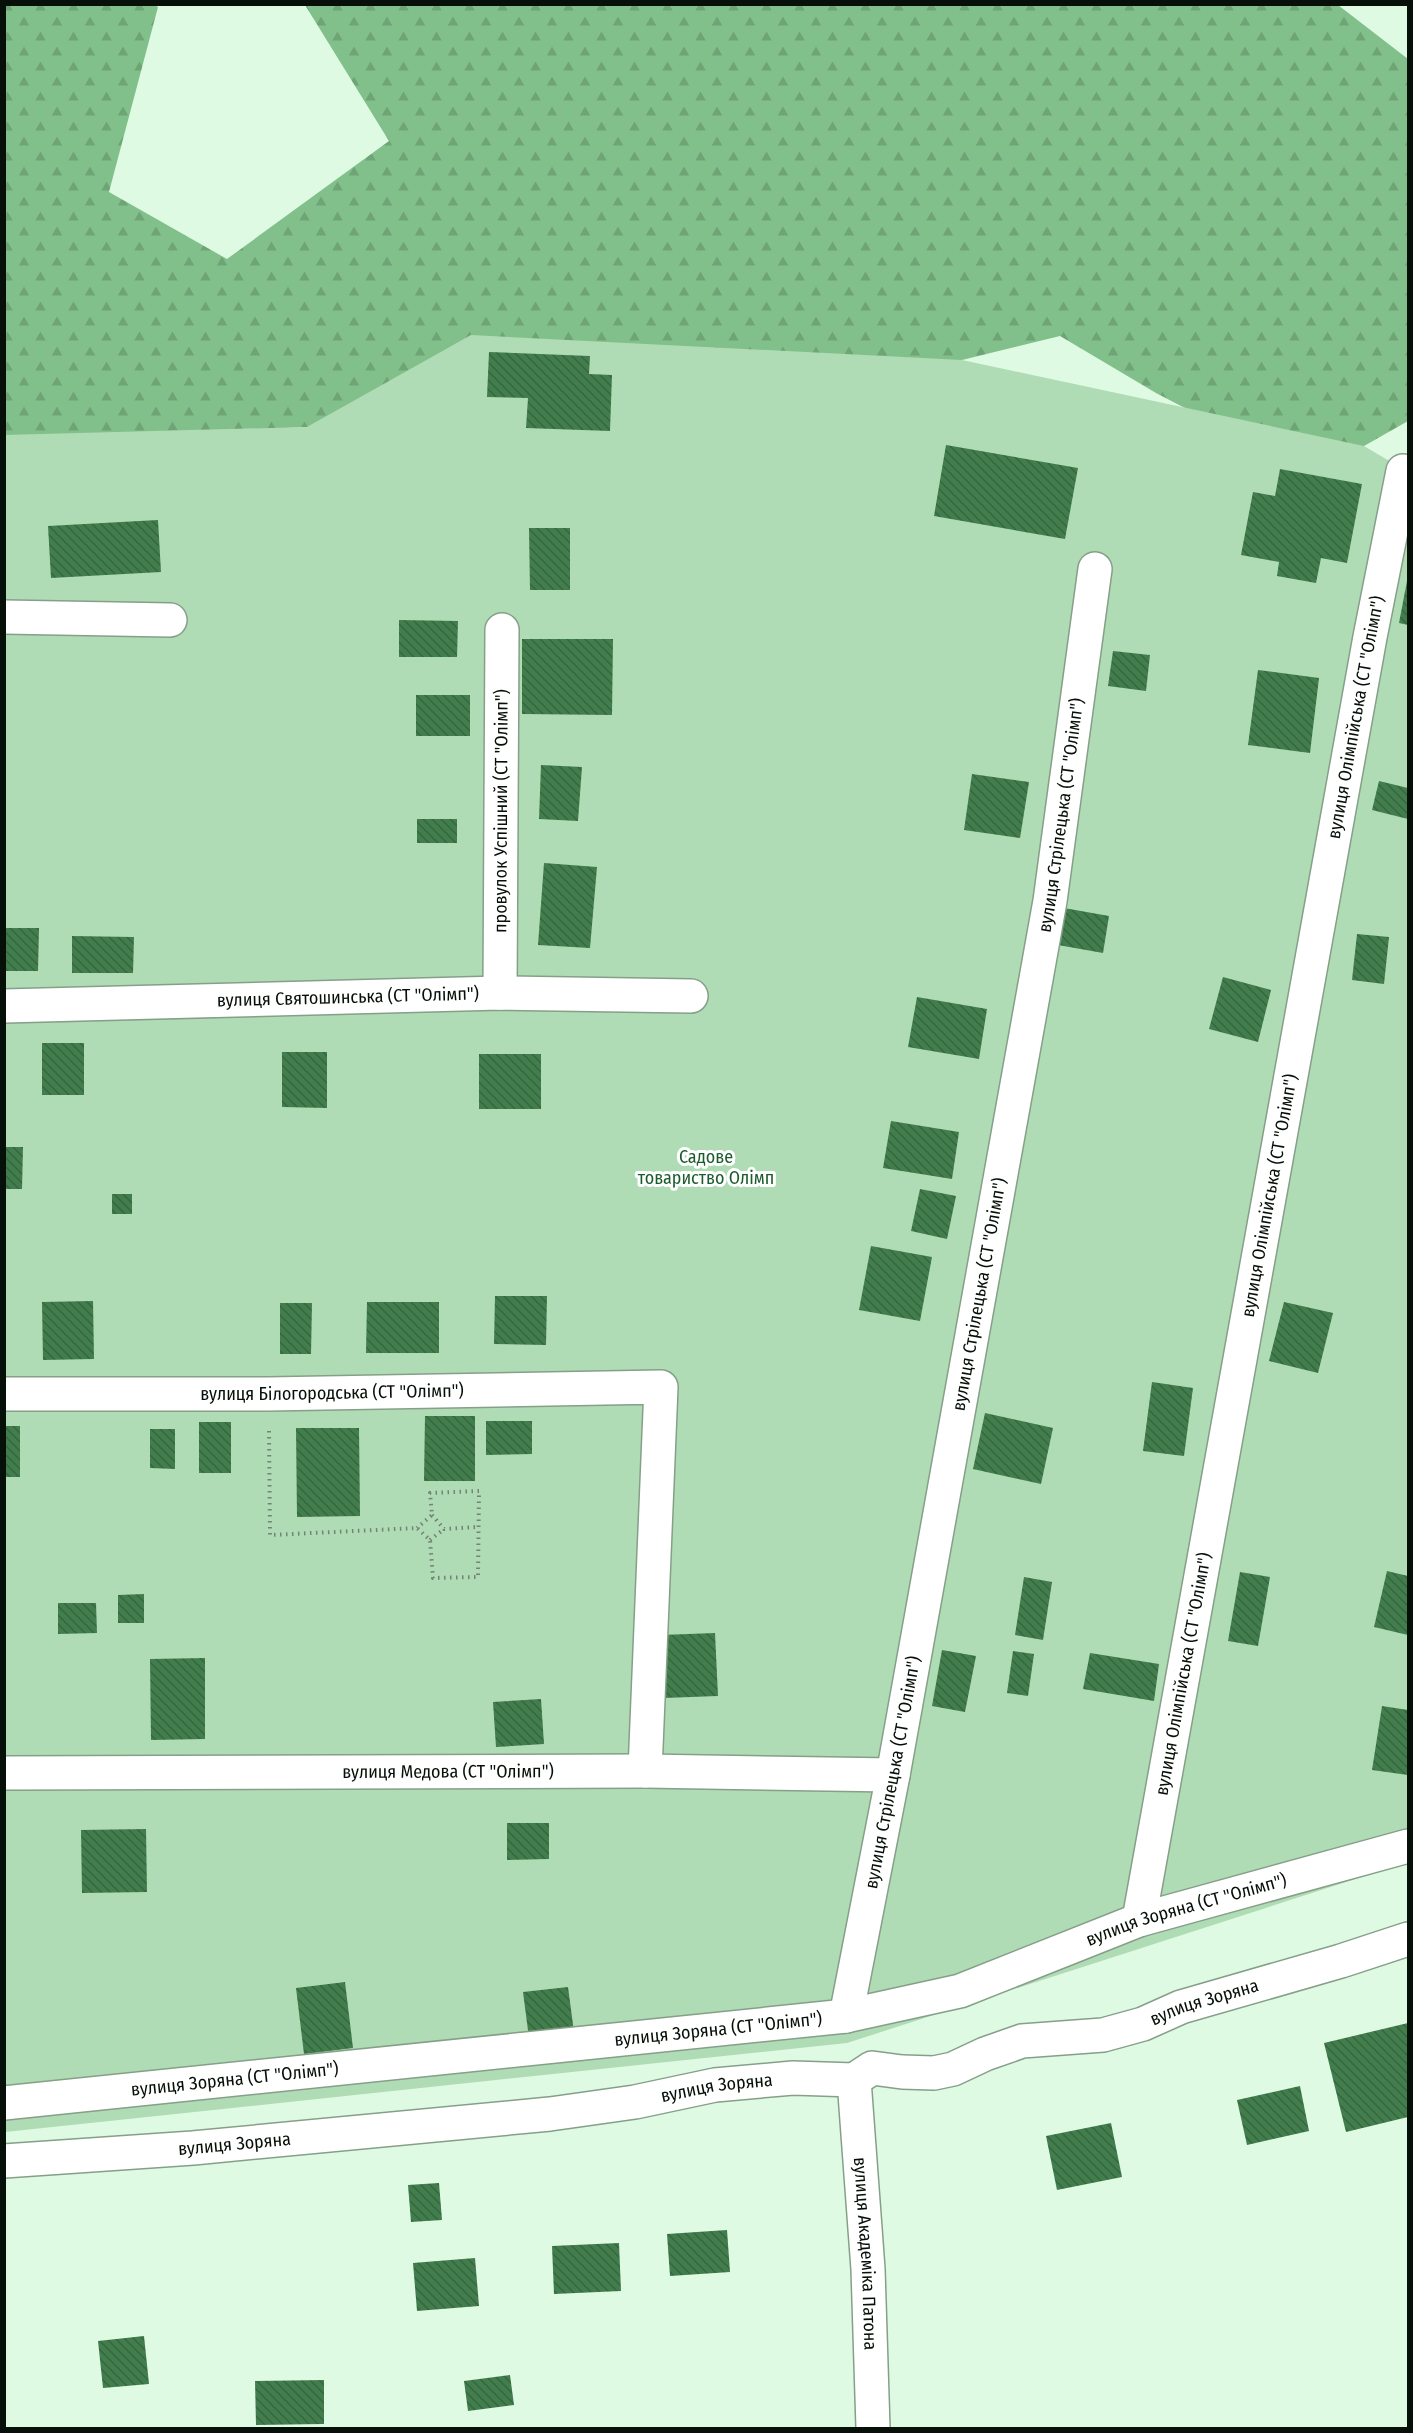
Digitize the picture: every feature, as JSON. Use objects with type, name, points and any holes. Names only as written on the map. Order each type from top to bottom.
[{"type":"street","name":"вулиця Олімпійська (СТ \"Олімп\")","points":[[1139,1920],[1370,637],[1403,471]]},
{"type":"street","name":"вулиця Стрілецька (СТ \"Олімп\")","points":[[846,2016],[893,1775],[1050,901],[1095,569]]},
{"type":"street","points":[[4,617],[170,620]]},
{"type":"street","name":"провулок Успішний (СТ \"Олімп\")","points":[[500,993],[502,630]]},
{"type":"street","name":"вулиця Святошинська (СТ \"Олімп\")","points":[[4,1006],[500,993],[691,996]]},
{"type":"street","name":"вулиця Білогородська (СТ \"Олімп\")","points":[[4,1394],[268,1394],[661,1387],[645,1771]]},
{"type":"street","name":"вулиця Медова (СТ \"Олімп\")","points":[[4,1773],[645,1771],[893,1775]]},
{"type":"street","name":"вулиця Зоряна (СТ \"Олімп\")","points":[[4,2103],[846,2016],[960,1991],[1139,1920],[1408,1846]]},
{"type":"street","name":"вулиця Зоряна","points":[[4,2161],[193,2148],[550,2114],[635,2102],[715,2085],[793,2078],[854,2080],[872,2068],[934,2073],[953,2069],[985,2054],[1022,2041],[1103,2035],[1143,2024],[1181,2007],[1341,1961],[1408,1939]]},
{"type":"street","name":"вулиця Академіка Патона","points":[[854,2080],[868,2269],[873,2428]]},
{"type":"path","points":[[268,1394],[270,1534],[417,1527],[432,1515]]},
{"type":"path","points":[[417,1527],[430,1540],[433,1578],[478,1577],[479,1491],[430,1493],[432,1515],[444,1529]]},
{"type":"path","points":[[430,1540],[444,1529],[477,1527]]},
{"type":"green space","points":[[153,4],[158,7],[109,192],[227,259],[389,141],[305,5],[1338,5],[1408,59],[1408,421],[1364,446],[1256,445],[1156,393],[1060,336],[962,360],[930,762],[307,427],[4,441],[4,5]]},
{"type":"green space","name":"Садове товариство Олімп","points":[[471,335],[962,360],[1364,446],[1408,472],[1408,1862],[847,2043],[5,2132],[4,435],[307,427]]},
{"type":"building","points":[[489,352],[590,356],[589,374],[612,375],[610,431],[526,428],[528,398],[487,397]]},
{"type":"building","points":[[946,445],[1078,468],[1065,539],[934,516]]},
{"type":"building","points":[[1280,469],[1362,484],[1347,563],[1321,558],[1316,583],[1277,576],[1279,562],[1241,555],[1253,492],[1275,496]]},
{"type":"building","points":[[158,520],[161,572],[51,578],[48,526]]},
{"type":"building","points":[[529,528],[570,528],[570,590],[530,590]]},
{"type":"building","points":[[1408,581],[1408,625],[1399,623]]},
{"type":"building","points":[[399,620],[458,621],[457,657],[399,657]]},
{"type":"building","points":[[522,639],[613,639],[612,715],[522,714]]},
{"type":"building","points":[[1113,651],[1150,655],[1146,691],[1108,686]]},
{"type":"building","points":[[1258,670],[1319,678],[1310,753],[1248,745]]},
{"type":"building","points":[[416,695],[470,695],[470,736],[416,736]]},
{"type":"building","points":[[541,765],[582,767],[578,821],[539,819]]},
{"type":"building","points":[[972,774],[1029,782],[1020,838],[964,830]]},
{"type":"building","points":[[1379,781],[1408,788],[1408,819],[1372,810]]},
{"type":"building","points":[[417,819],[457,819],[457,843],[417,843]]},
{"type":"building","points":[[544,863],[597,867],[590,948],[538,945]]},
{"type":"building","points":[[1064,908],[1109,916],[1103,953],[1058,945]]},
{"type":"building","points":[[4,928],[39,928],[38,971],[4,971]]},
{"type":"building","points":[[1357,934],[1389,937],[1384,984],[1352,980]]},
{"type":"building","points":[[72,936],[134,937],[133,973],[72,973]]},
{"type":"building","points":[[1223,977],[1271,990],[1258,1042],[1209,1029]]},
{"type":"building","points":[[917,997],[987,1009],[979,1059],[908,1047]]},
{"type":"building","points":[[42,1043],[84,1043],[84,1095],[42,1095]]},
{"type":"building","points":[[282,1052],[327,1052],[327,1108],[282,1107]]},
{"type":"building","points":[[479,1054],[541,1054],[541,1109],[479,1109]]},
{"type":"building","points":[[891,1121],[959,1132],[952,1179],[883,1168]]},
{"type":"building","points":[[5,1147],[23,1147],[22,1189],[5,1189]]},
{"type":"building","points":[[920,1189],[956,1196],[947,1239],[911,1231]]},
{"type":"building","points":[[112,1194],[132,1194],[132,1214],[112,1214]]},
{"type":"building","points":[[871,1246],[932,1257],[920,1321],[859,1310]]},
{"type":"building","points":[[495,1296],[547,1296],[546,1345],[494,1344]]},
{"type":"building","points":[[93,1301],[94,1359],[43,1360],[42,1302]]},
{"type":"building","points":[[367,1302],[439,1302],[439,1353],[366,1353]]},
{"type":"building","points":[[1284,1302],[1333,1313],[1318,1373],[1269,1361]]},
{"type":"building","points":[[280,1303],[312,1303],[311,1354],[280,1354]]},
{"type":"building","points":[[1152,1382],[1193,1388],[1184,1456],[1143,1451]]},
{"type":"building","points":[[985,1413],[1053,1428],[1041,1484],[973,1469]]},
{"type":"building","points":[[425,1416],[475,1416],[475,1481],[424,1481]]},
{"type":"building","points":[[486,1421],[532,1421],[532,1454],[486,1455]]},
{"type":"building","points":[[199,1422],[231,1422],[231,1473],[199,1473]]},
{"type":"building","points":[[4,1426],[20,1426],[20,1477],[4,1477]]},
{"type":"building","points":[[296,1428],[359,1428],[360,1516],[297,1517]]},
{"type":"building","points":[[150,1429],[175,1429],[175,1469],[150,1468]]},
{"type":"building","points":[[1387,1571],[1408,1576],[1408,1635],[1374,1627]]},
{"type":"building","points":[[1240,1572],[1270,1577],[1258,1646],[1228,1641]]},
{"type":"building","points":[[1024,1577],[1052,1582],[1043,1640],[1015,1635]]},
{"type":"building","points":[[144,1594],[144,1623],[118,1623],[118,1595]]},
{"type":"building","points":[[58,1603],[96,1603],[97,1633],[58,1634]]},
{"type":"building","points":[[715,1633],[718,1696],[664,1698],[661,1635]]},
{"type":"building","points":[[942,1650],[976,1656],[965,1712],[932,1706]]},
{"type":"building","points":[[1013,1651],[1034,1654],[1028,1696],[1007,1693]]},
{"type":"building","points":[[1090,1653],[1159,1664],[1154,1701],[1083,1689]]},
{"type":"building","points":[[205,1658],[205,1739],[151,1740],[150,1659]]},
{"type":"building","points":[[541,1699],[544,1744],[496,1747],[493,1702]]},
{"type":"building","points":[[1382,1706],[1408,1710],[1408,1775],[1372,1770]]},
{"type":"building","points":[[507,1823],[549,1823],[549,1859],[507,1860]]},
{"type":"building","points":[[146,1829],[147,1892],[82,1893],[81,1830]]},
{"type":"building","points":[[345,1982],[353,2048],[304,2054],[296,1988]]},
{"type":"building","points":[[568,1987],[574,2032],[529,2038],[523,1992]]},
{"type":"building","points":[[1408,2023],[1408,2117],[1346,2132],[1324,2043]]},
{"type":"building","points":[[1300,2086],[1309,2131],[1247,2145],[1237,2100]]},
{"type":"building","points":[[1111,2123],[1122,2177],[1057,2190],[1046,2136]]},
{"type":"building","points":[[439,2183],[442,2220],[411,2222],[408,2185]]},
{"type":"building","points":[[727,2230],[730,2272],[670,2276],[667,2234]]},
{"type":"building","points":[[619,2243],[621,2291],[554,2294],[552,2246]]},
{"type":"building","points":[[475,2258],[479,2306],[417,2311],[413,2263]]},
{"type":"building","points":[[144,2336],[149,2384],[103,2388],[98,2341]]},
{"type":"building","points":[[510,2375],[514,2405],[468,2411],[464,2381]]},
{"type":"building","points":[[324,2380],[324,2424],[256,2425],[255,2381]]}]
